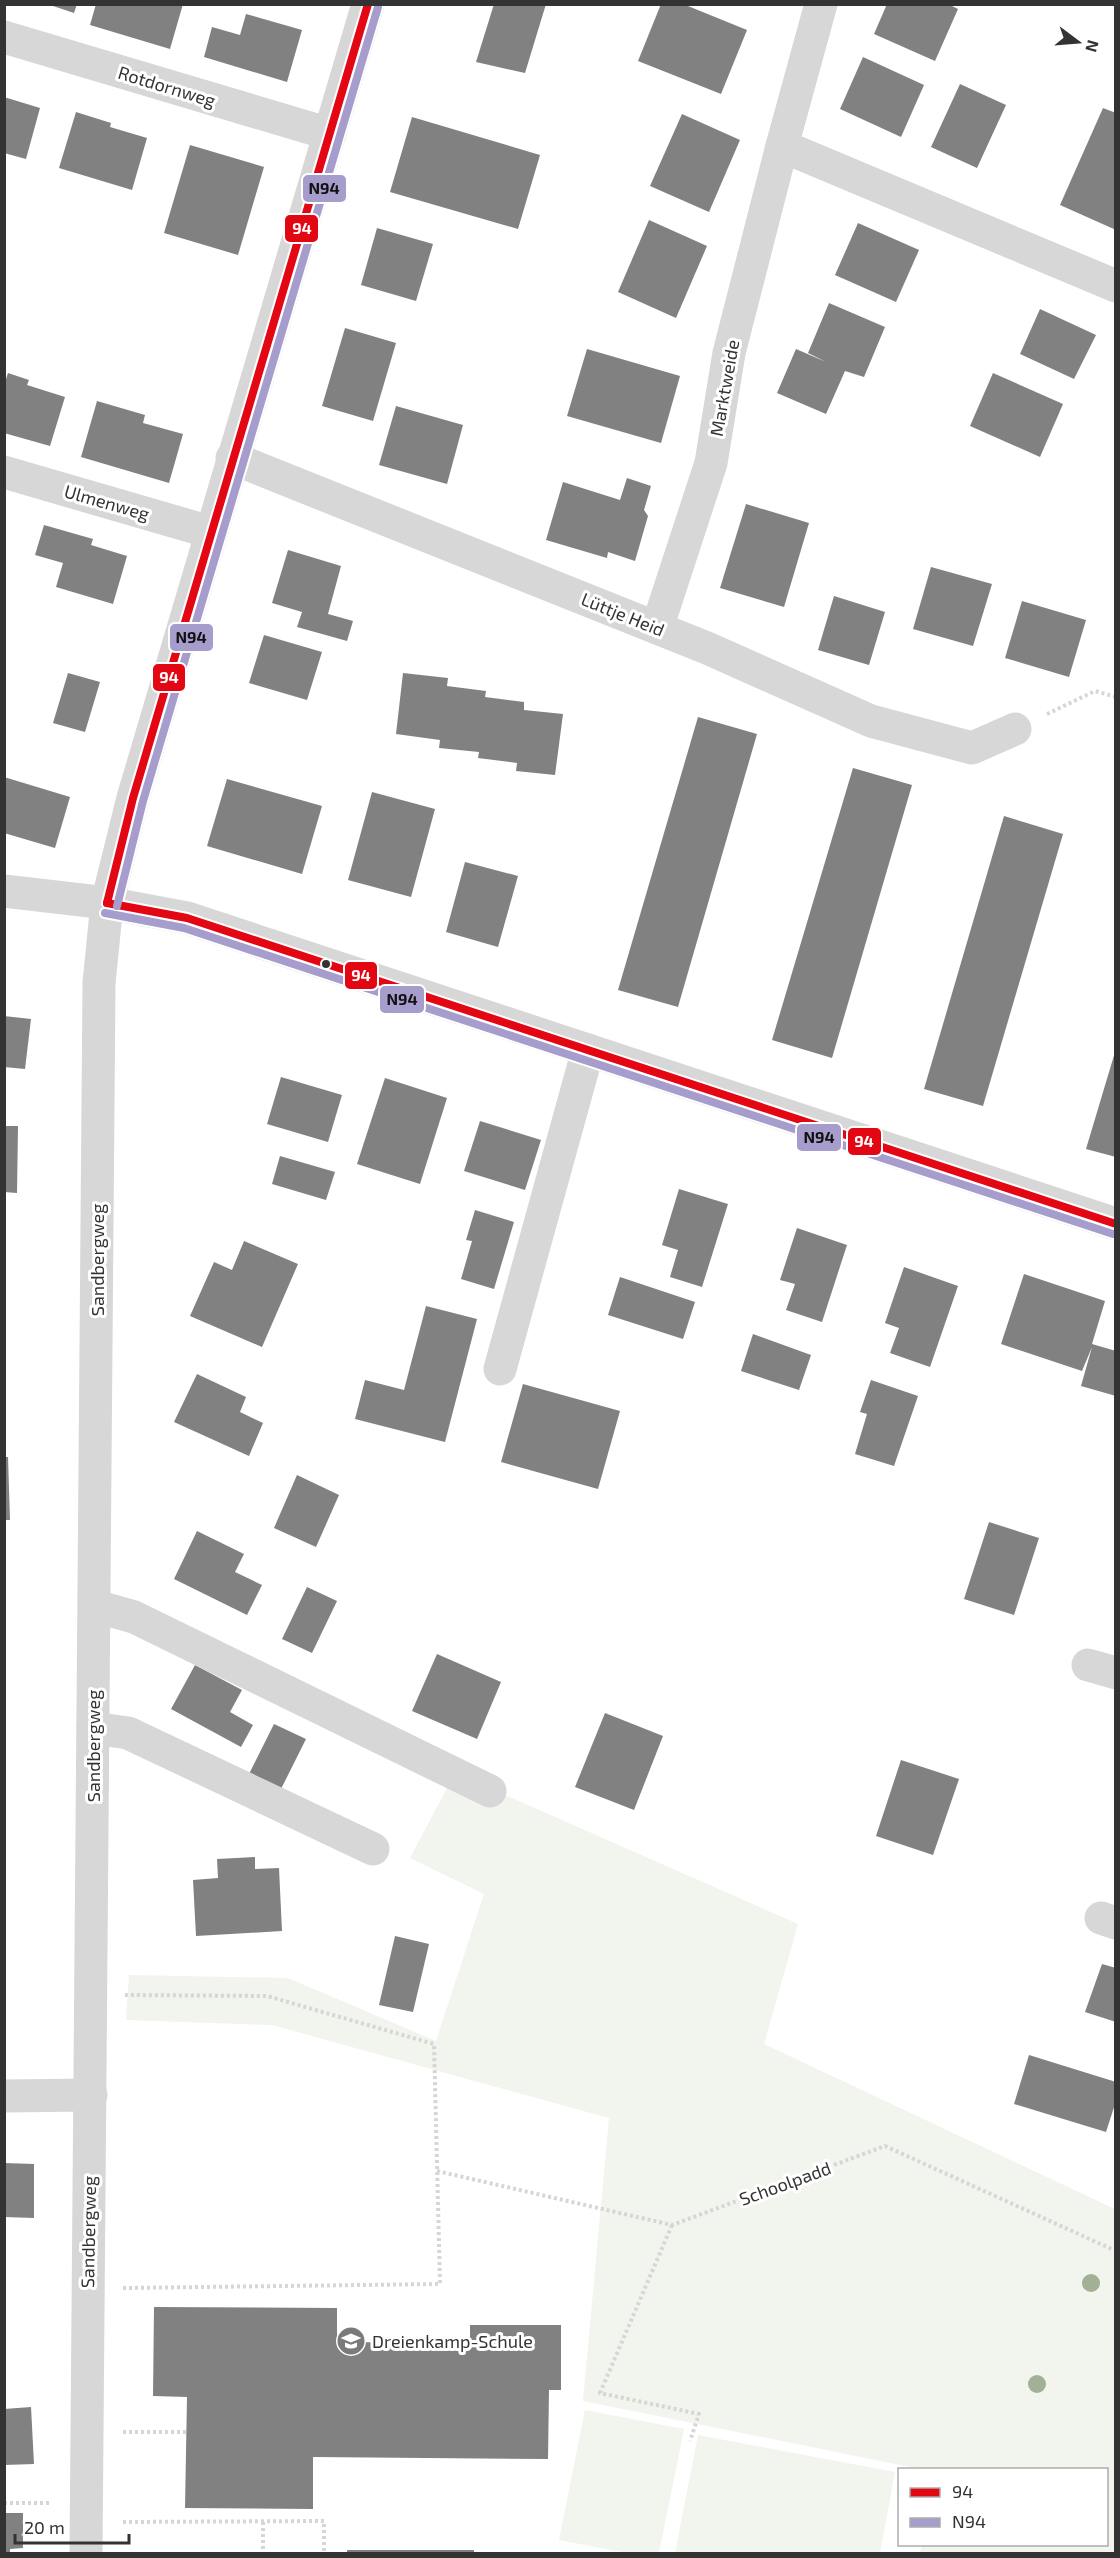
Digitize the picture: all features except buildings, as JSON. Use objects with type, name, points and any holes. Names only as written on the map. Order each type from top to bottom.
[{"type":"street","name":"Sandbergweg","points":[[86,2526],[99,983],[107,903],[133,798],[210,532],[368,4]]},
{"type":"street","name":"Marktweide","points":[[657,628],[711,463],[729,353],[821,4]]},
{"type":"street","name":"Rotdornweg","points":[[4,37],[330,134]]},
{"type":"street","points":[[782,146],[1116,286]]},
{"type":"street","name":"Lüttje Heid","points":[[232,458],[657,628],[871,721],[972,748],[1015,729]]},
{"type":"street","name":"Ulmenweg","points":[[4,472],[210,532]]},
{"type":"street","points":[[4,891],[107,903],[188,918],[1116,1224]]},
{"type":"street","points":[[500,1369],[588,1050]]},
{"type":"street","points":[[94,1606],[134,1617],[490,1791]]},
{"type":"street","points":[[93,1728],[128,1733],[373,1849]]},
{"type":"street","points":[[4,2096],[91,2095]]},
{"type":"path","points":[[1015,729],[1095,691],[1116,697]]},
{"type":"path","points":[[87,2289],[440,2284],[434,2044],[267,1996],[92,1994]]},
{"type":"path","name":"Schoolpadd","points":[[672,2225],[885,2146],[1116,2251]]},
{"type":"path","points":[[438,2171],[672,2225],[600,2393],[699,2414],[690,2441]]},
{"type":"path","points":[[86,2432],[186,2432]]},
{"type":"path","points":[[4,2503],[86,2526],[324,2521],[324,2553]]},
{"type":"path","points":[[263,2522],[263,2550]]},
{"type":"shaded area","points":[[455,1773],[798,1924],[764,2044],[1115,2209],[1115,2553],[920,2553],[922,2546],[1108,2546],[1108,2468],[915,2468],[583,2401],[609,2118],[272,2025],[126,2020],[129,1975],[288,1978],[436,2041],[484,1894],[410,1858]]},
{"type":"shaded area","points":[[585,2410],[684,2429],[659,2553],[626,2553],[559,2540]]},
{"type":"shaded area","points":[[698,2435],[895,2472],[880,2553],[675,2553]]},
{"type":"transit line","name":"94","points":[[107,903],[133,798],[368,4]]},
{"type":"transit line","name":"N94","points":[[117,906],[143,801],[378,7]]},
{"type":"transit line","name":"94","points":[[107,903],[187,918],[1116,1224]]},
{"type":"transit line","name":"N94","points":[[105,913],[184,928],[1113,1234]]},
{"type":"place","name":"Dreienkamp-Schule","points":[[351,2341]]}]
